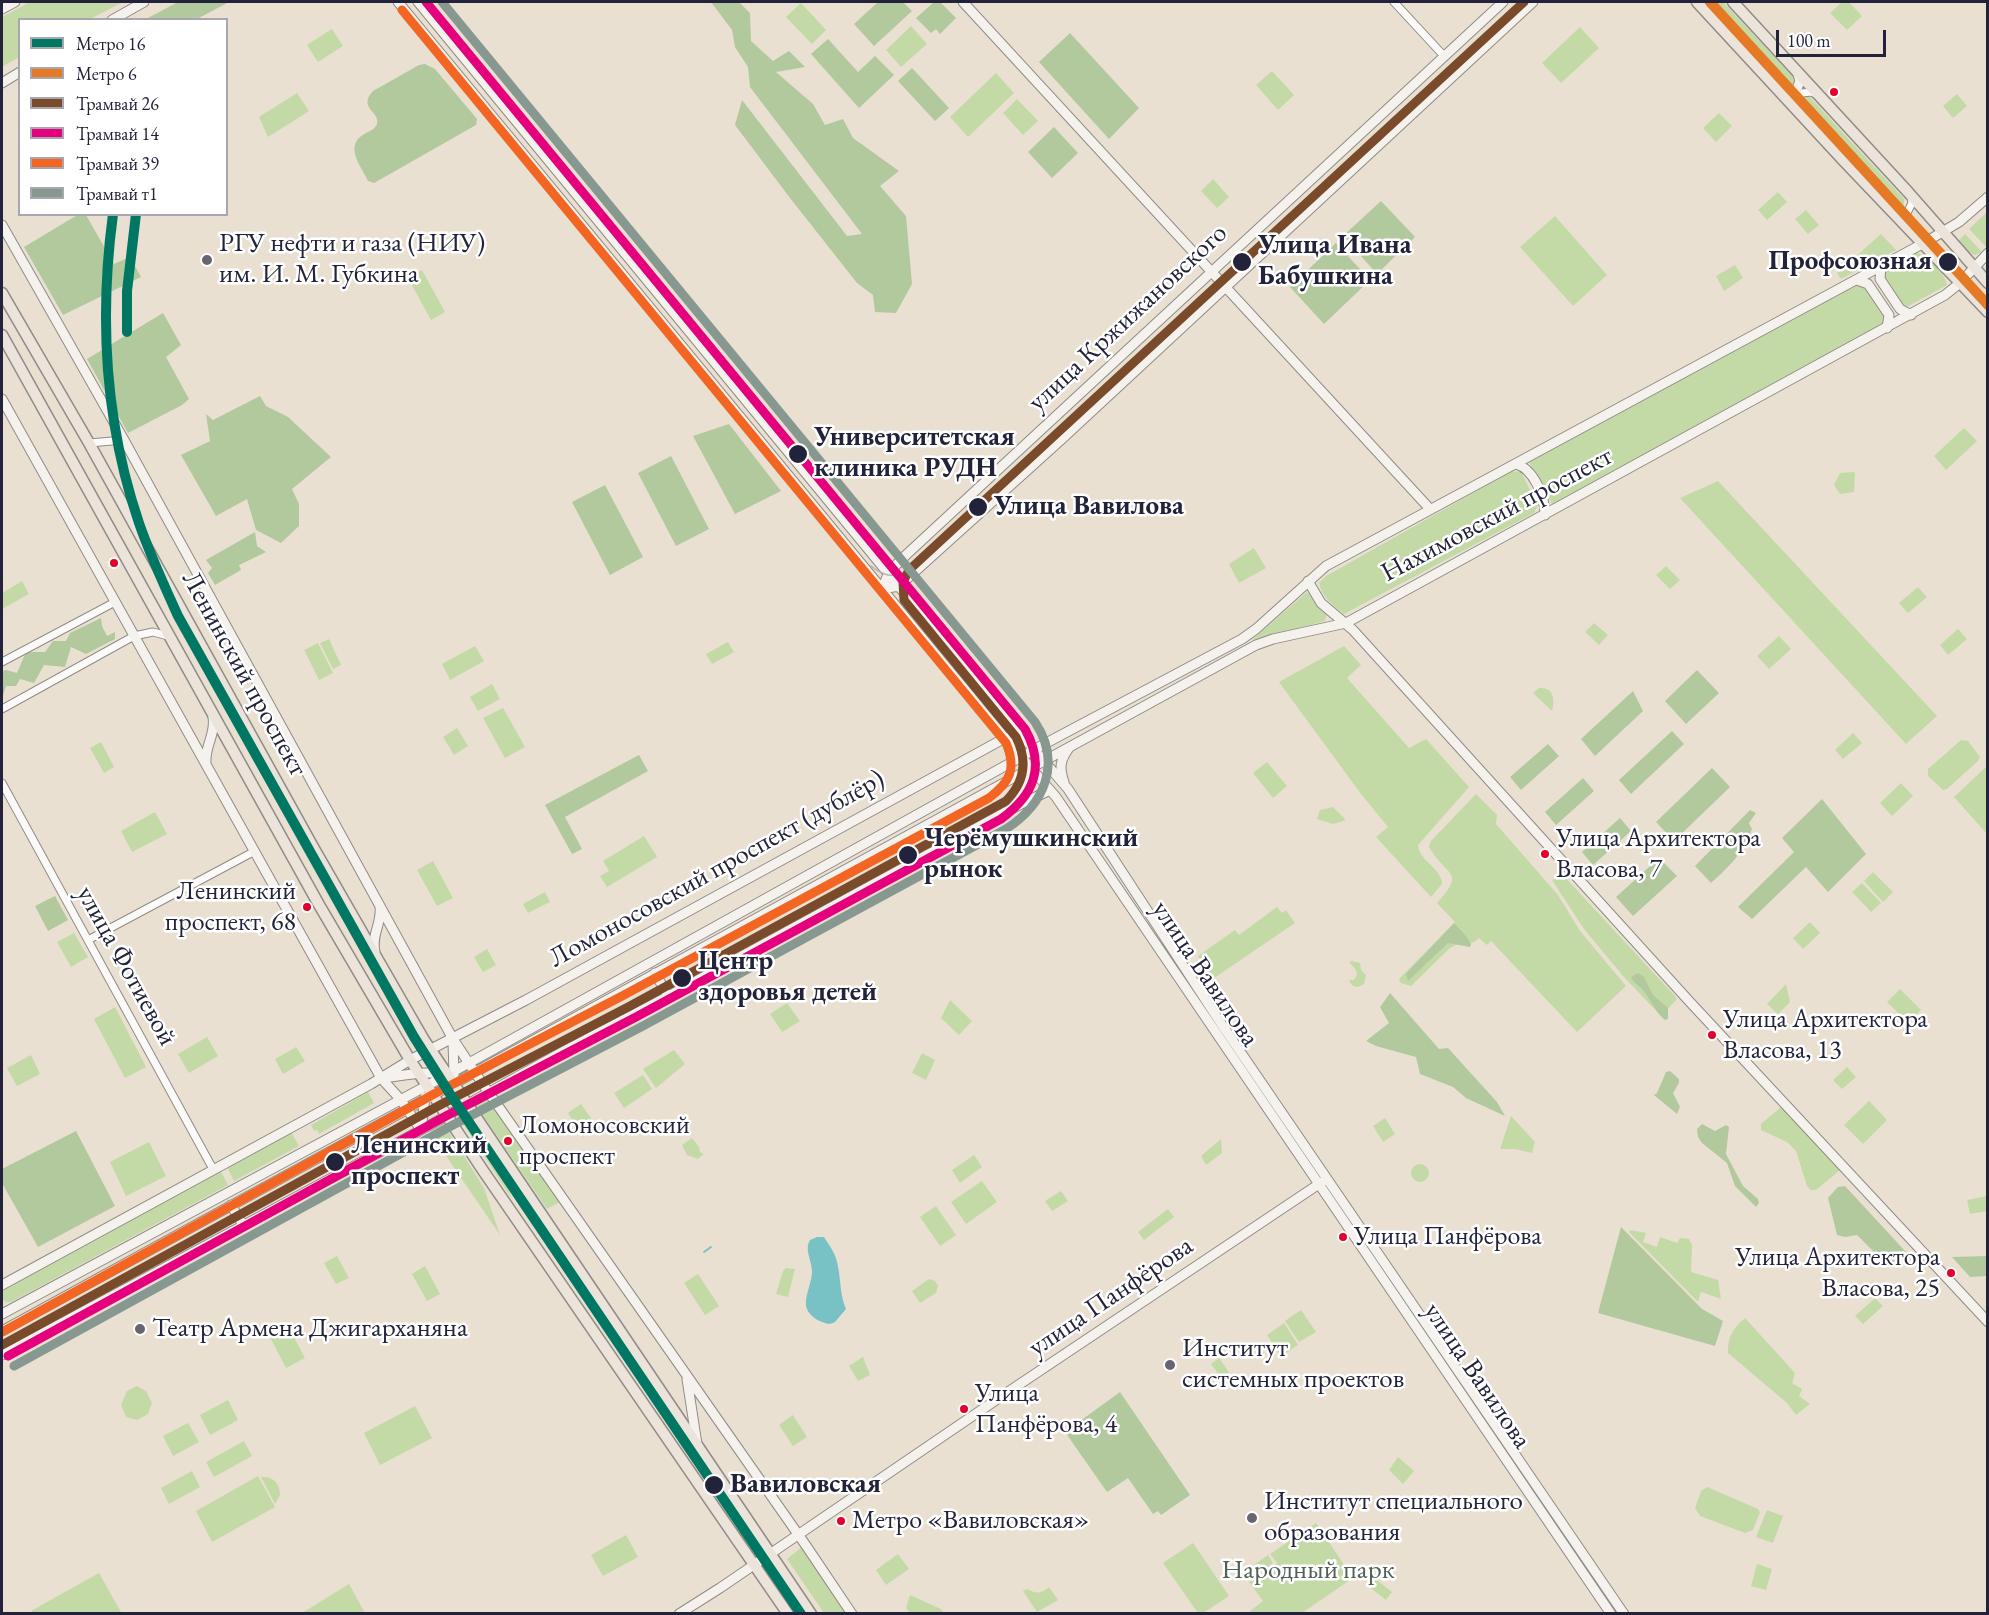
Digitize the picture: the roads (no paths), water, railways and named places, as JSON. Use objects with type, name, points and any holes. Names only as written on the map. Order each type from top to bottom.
[{"type":"main road","points":[[1697,2],[1988,312]]},
{"type":"main road","points":[[1732,2],[1908,192],[1988,283]]},
{"type":"main road","name":"Ленинский проспект","points":[[2,293],[89,443],[313,847],[431,1050],[452,1076],[467,1105],[811,1614]]},
{"type":"main road","name":"Ленинский проспект","points":[[2,335],[318,903],[429,1094],[447,1116],[788,1614]]},
{"type":"street","points":[[2,9],[15,2]]},
{"type":"street","points":[[116,18],[144,2]]},
{"type":"street","name":"улица Вавилова","points":[[398,2],[1005,738],[1032,767],[1076,824],[1611,1614]]},
{"type":"street","name":"улица Вавилова","points":[[417,2],[1068,789],[1222,1025],[1624,1614]]},
{"type":"street","points":[[963,2],[1430,509]]},
{"type":"street","points":[[1394,2],[1444,56]]},
{"type":"street","name":"улица Кржижановского","points":[[882,589],[888,572],[1210,271],[1503,2]]},
{"type":"street","name":"улица Кржижановского","points":[[900,586],[1062,439],[1533,2]]},
{"type":"street","points":[[1777,89],[1788,94],[1796,91],[1800,81],[1797,71]]},
{"type":"street","points":[[2,83],[18,73]]},
{"type":"street","points":[[1797,110],[1797,101],[1802,93],[1810,92],[1819,96]]},
{"type":"street","points":[[1891,209],[1899,213],[1908,211],[1912,203],[1908,192]]},
{"type":"street","points":[[1943,232],[1959,222],[1987,198]]},
{"type":"street","points":[[2,225],[124,440],[453,1039],[852,1614]]},
{"type":"street","name":"Нахимовский проспект","points":[[1034,750],[1242,639],[1326,566],[1943,232]]},
{"type":"street","points":[[1974,267],[1988,253]]},
{"type":"street","points":[[1881,267],[1880,279],[1900,309],[1911,315]]},
{"type":"street","name":"Нахимовский проспект","points":[[1044,761],[1256,645],[1346,623],[1911,315],[1945,295],[1974,267]]},
{"type":"street","points":[[1857,280],[1868,284],[1889,315],[1887,328]]},
{"type":"street","points":[[2,399],[381,1078],[401,1100],[421,1130]]},
{"type":"street","points":[[89,443],[124,440]]},
{"type":"street","points":[[1516,464],[1525,468],[1537,485],[1543,498],[1545,515]]},
{"type":"street","points":[[1308,581],[1321,603],[1346,623],[1704,1017],[1988,1322]]},
{"type":"street","points":[[882,589],[900,586]]},
{"type":"street","points":[[2,662],[115,602]]},
{"type":"street","points":[[2,709],[134,636],[153,632],[170,637]]},
{"type":"street","points":[[206,764],[207,750],[214,732],[212,712]]},
{"type":"street","name":"Ломоносовский проспект (дублёр)","points":[[381,1078],[410,1060],[453,1039],[1005,738],[1011,736],[1036,742],[1050,741]]},
{"type":"street","points":[[1068,789],[1060,767],[1069,747]]},
{"type":"street","points":[[472,1067],[1034,750]]},
{"type":"street","points":[[1011,809],[1023,792],[1032,767],[1034,750]]},
{"type":"street","points":[[3,1316],[190,1228],[407,1110],[452,1076],[656,973],[1044,761]]},
{"type":"street","name":"улица Фотиевой","points":[[2,783],[213,1169]]},
{"type":"street","points":[[2,1355],[1050,790]]},
{"type":"street","points":[[1076,824],[1075,815],[1080,812],[1085,815]]},
{"type":"street","points":[[88,940],[255,851]]},
{"type":"street","points":[[376,957],[374,939],[379,920],[379,905]]},
{"type":"street","points":[[656,973],[668,996]]},
{"type":"street","points":[[452,1076],[453,1039]]},
{"type":"street","points":[[2,1285],[381,1078],[439,1073],[452,1076]]},
{"type":"street","points":[[2,1331],[3,1316],[19,1304],[401,1100],[429,1094]]},
{"type":"street","points":[[421,1130],[429,1094]]},
{"type":"street","name":"улица Панфёрова","points":[[679,1614],[1328,1178]]},
{"type":"street","points":[[231,1205],[243,1225]]},
{"type":"street","points":[[184,1216],[191,1219],[190,1228]]},
{"type":"street","points":[[686,1374],[697,1444]]},
{"type":"water","points":[[824,1237],[835,1255],[846,1309],[835,1322],[830,1324],[813,1317],[806,1305],[812,1272],[808,1244],[810,1240]]},
{"type":"waterway","points":[[704,1252],[711,1247]]},
{"type":"tram line","name":"14","points":[[8,1356],[446,1116],[636,1017],[1001,819],[1022,800],[1033,779],[1035,756],[1025,729],[426,2]]},
{"type":"tram line","name":"т1","points":[[14,1366],[451,1126],[641,1027],[1006,829],[1031,808],[1045,782],[1048,767],[1047,752],[1043,737],[1035,722],[442,2]]},
{"type":"tram line","name":"26","points":[[2,1345],[440,1105],[630,1006],[1006,801],[1021,779],[1023,763],[1020,746],[1016,737],[904,600],[903,582],[909,570],[1524,2]]},
{"type":"tram line","name":"39","points":[[2,1332],[434,1094],[624,995],[989,798],[1002,786],[1010,774],[1011,760],[1006,743],[402,10]]},
{"type":"tram line","points":[[871,566],[887,575],[897,575],[912,566]]},
{"type":"metro line","name":"6","points":[[1710,2],[1988,305]]},
{"type":"metro line","name":"16","points":[[113,216],[106,293],[106,332],[112,409],[119,447],[139,523],[178,616],[414,1037],[450,1094],[801,1614]]},
{"type":"metro line","name":"16","points":[[127,332],[127,291],[136,216]]},
{"type":"place","name":"РГУ нефти и газа (НИУ) им. И. М. Губкина","points":[[207,260]]},
{"type":"place","name":"Улица Ивана Бабушкина","points":[[1242,262]]},
{"type":"place","name":"Профсоюзная","points":[[1948,262]]},
{"type":"place","name":"Университетская клиника РУДН","points":[[798,454]]},
{"type":"place","name":"Улица Вавилова","points":[[978,507]]},
{"type":"place","name":"Улица Архитектора Власова, 7","points":[[1545,854]]},
{"type":"place","name":"Черёмушкинский рынок","points":[[908,855]]},
{"type":"place","name":"Ленинский проспект, 68","points":[[307,907]]},
{"type":"place","name":"Центр здоровья детей","points":[[682,978]]},
{"type":"place","name":"Улица Архитектора Власова, 13","points":[[1712,1035]]},
{"type":"place","name":"Ломоносовский проспект","points":[[508,1141]]},
{"type":"place","name":"Ленинский проспект","points":[[335,1162]]},
{"type":"place","name":"Улица Панфёрова","points":[[1343,1237]]},
{"type":"place","name":"Улица Архитектора Власова, 25","points":[[1951,1273]]},
{"type":"place","name":"Театр Армена Джигарханяна","points":[[140,1329]]},
{"type":"place","name":"Институт системных проектов","points":[[1170,1365]]},
{"type":"place","name":"Улица Панфёрова, 4","points":[[964,1409]]},
{"type":"place","name":"Вавиловская","points":[[714,1485]]},
{"type":"place","name":"Институт специального образования","points":[[1252,1518]]},
{"type":"place","name":"Метро «Вавиловская»","points":[[841,1521]]},
{"type":"park label","name":"Народный парк","points":[[1308,1571]]}]
